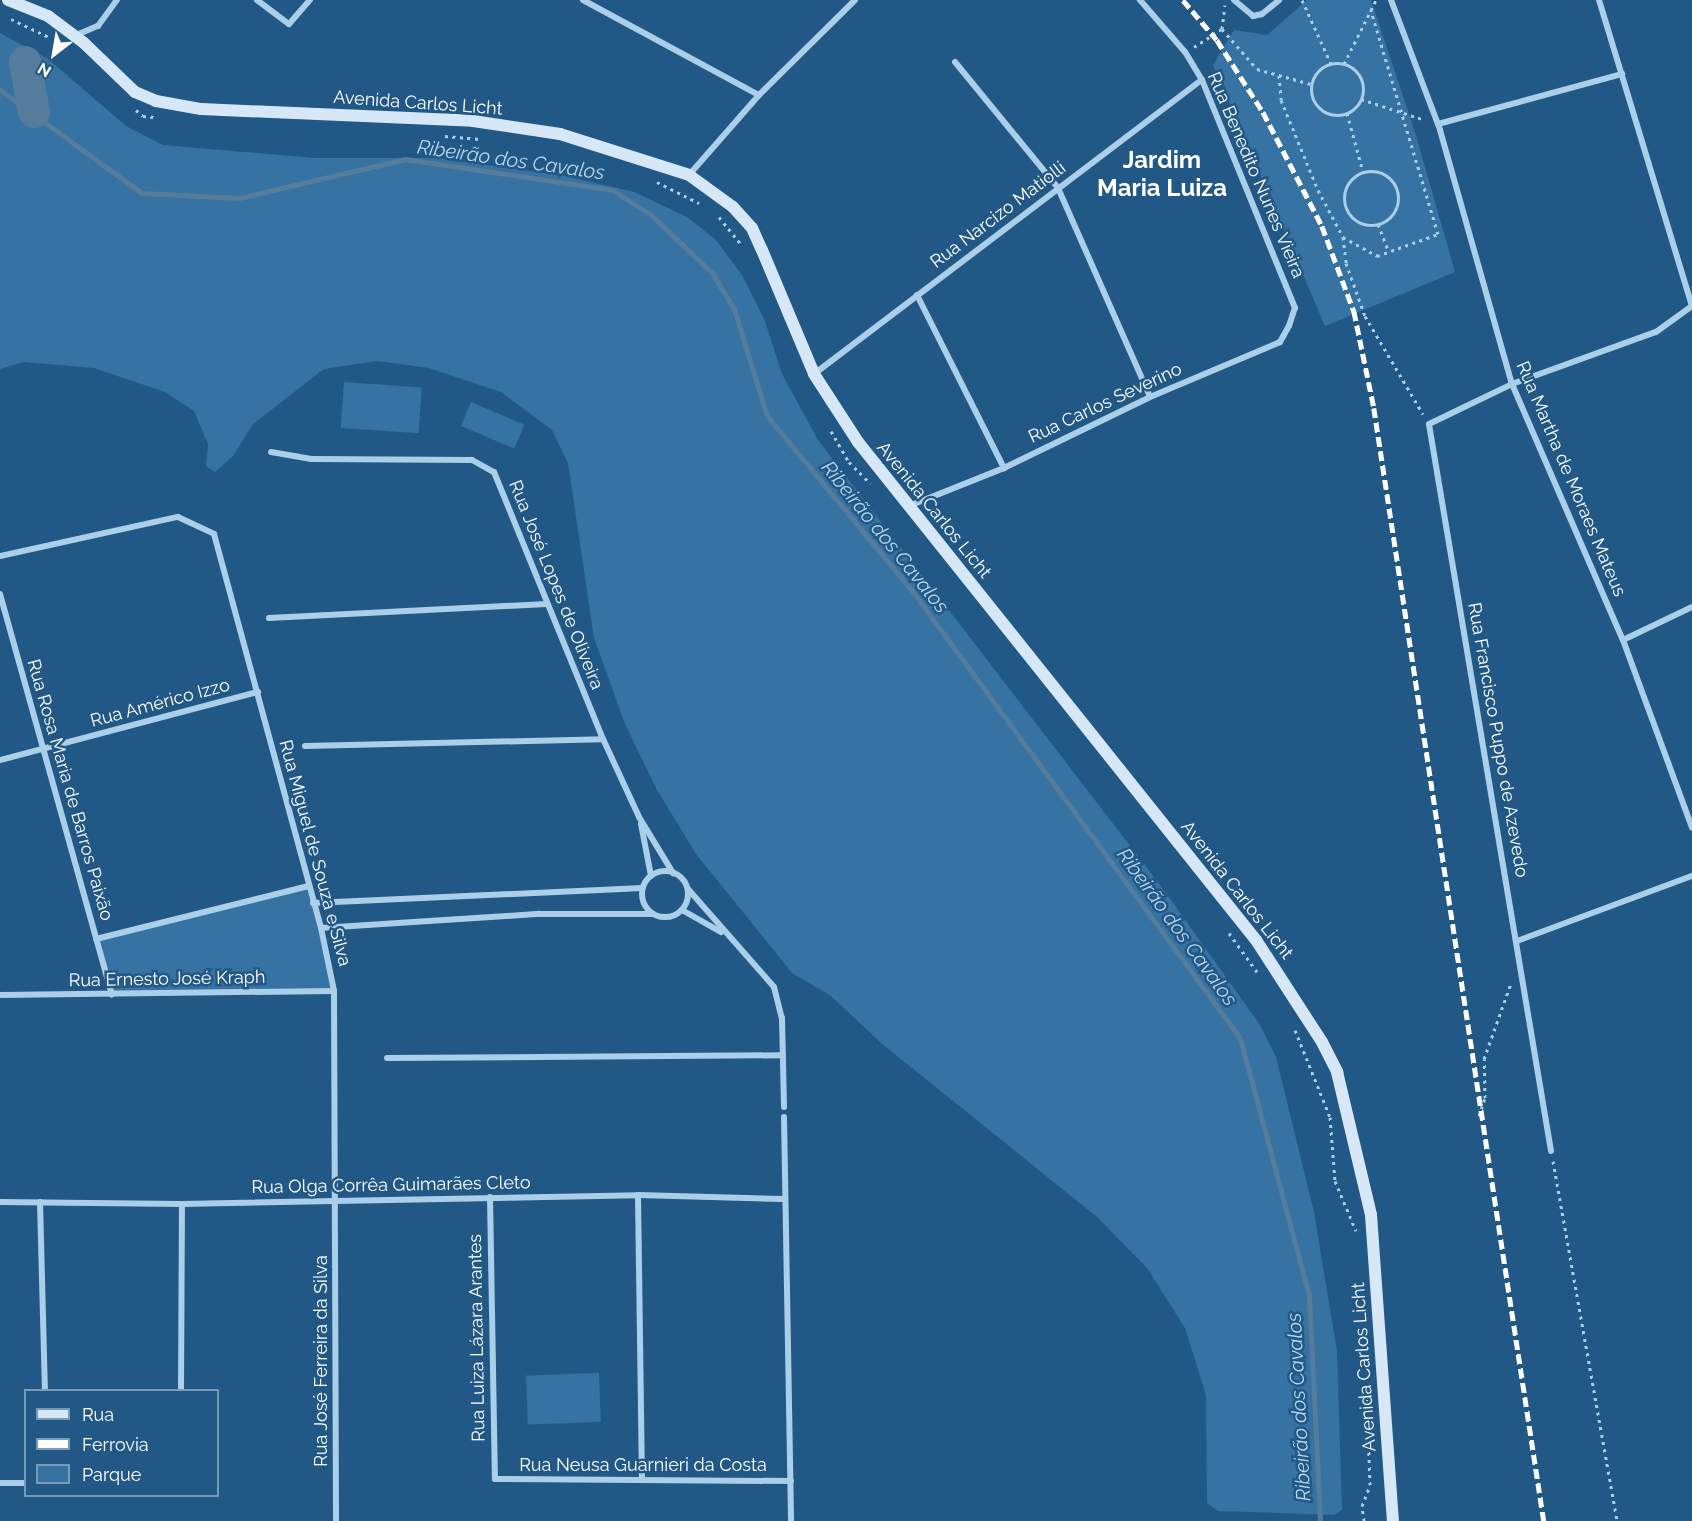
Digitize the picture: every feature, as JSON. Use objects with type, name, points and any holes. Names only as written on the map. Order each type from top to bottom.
[{"type":"main road","name":"Avenida Carlos Licht","points":[[8,0],[48,16],[74,36],[128,87],[156,101],[201,109],[473,121],[561,134],[689,175],[733,207],[752,228],[814,374],[858,442],[1256,940],[1300,1003],[1337,1072],[1371,1215],[1393,1521]]},
{"type":"street","points":[[74,36],[98,26],[117,0]]},
{"type":"street","points":[[257,0],[289,24],[310,0]]},
{"type":"street","points":[[583,0],[759,95]]},
{"type":"street","points":[[689,175],[759,95],[855,0]]},
{"type":"street","name":"Rua Benedito Nunes Vieira","points":[[1140,0],[1185,52],[1202,80],[1295,308]]},
{"type":"street","points":[[1234,0],[1253,16],[1262,14],[1279,0]]},
{"type":"street","name":"Rua Martha de Moraes Mateus","points":[[1391,0],[1438,124],[1512,384],[1623,640],[1692,828]]},
{"type":"street","points":[[1429,424],[1512,384],[1656,332],[1692,306],[1599,0]]},
{"type":"street","points":[[955,62],[1058,188],[1150,397]]},
{"type":"street","points":[[1438,124],[1622,74]]},
{"type":"street","name":"Rua Narcizo Matiolli","points":[[814,374],[1202,80]]},
{"type":"street","points":[[917,295],[1004,468]]},
{"type":"street","name":"Rua Carlos Severino","points":[[908,507],[1004,468],[1150,397],[1280,342],[1295,308]]},
{"type":"street","name":"Rua Francisco Puppo de Azevedo","points":[[1429,424],[1551,1151]]},
{"type":"street","name":"Rua José Lopes de Oliveira","points":[[271,452],[311,459],[472,460],[494,472],[603,739],[639,817],[673,873]]},
{"type":"street","name":"Rua Miguel de Souza e Silva","points":[[0,556],[178,517],[203,525],[214,534],[321,928],[334,991],[336,1202]]},
{"type":"street","name":"Rua Rosa Maria de Barros Paixão","points":[[0,594],[112,995]]},
{"type":"street","points":[[269,618],[547,603]]},
{"type":"street","points":[[1623,640],[1692,607]]},
{"type":"street","name":"Rua Américo Izzo","points":[[0,760],[258,692]]},
{"type":"street","points":[[305,746],[603,739]]},
{"type":"street","name":"Rua José Lopes de Oliveira","points":[[639,817],[651,876]]},
{"type":"street","points":[[653,914],[644,903],[643,888],[651,876],[673,873],[724,934],[774,987],[782,1018],[784,1107]]},
{"type":"street","points":[[1517,941],[1692,876]]},
{"type":"street","points":[[96,939],[308,886]]},
{"type":"street","points":[[313,903],[643,888]]},
{"type":"street","points":[[321,928],[540,914],[653,914],[668,917],[682,910],[687,890]]},
{"type":"street","points":[[682,910],[724,934]]},
{"type":"street","name":"Rua Ernesto José Kraph","points":[[0,995],[334,991]]},
{"type":"street","points":[[387,1058],[783,1055]]},
{"type":"street","points":[[784,1117],[783,1199],[791,1521]]},
{"type":"street","points":[[638,1195],[642,1480]]},
{"type":"street","name":"Rua Olga Corrêa Guimarães Cleto","points":[[0,1202],[182,1204],[638,1195],[783,1199]]},
{"type":"street","name":"Rua Luiza Lázara Arantes","points":[[490,1197],[495,1479]]},
{"type":"street","points":[[40,1202],[45,1389]]},
{"type":"street","name":"Rua José Ferreira da Silva","points":[[336,1202],[336,1521]]},
{"type":"street","points":[[181,1389],[182,1204]]},
{"type":"street","name":"Rua Neusa Guarnieri da Costa","points":[[495,1479],[791,1481]]},
{"type":"street","points":[[0,1483],[24,1483]]},
{"type":"path","points":[[1302,0],[1331,64]]},
{"type":"path","points":[[1344,64],[1376,0]]},
{"type":"path","points":[[1222,8],[1222,29],[1257,69],[1311,84]]},
{"type":"path","points":[[1342,237],[1377,256],[1438,234],[1371,10]]},
{"type":"path","points":[[0,14],[62,44]]},
{"type":"path","points":[[1185,52],[1222,29]]},
{"type":"path","points":[[1331,64],[1344,64],[1358,75],[1361,99],[1347,113],[1334,116],[1319,108],[1311,93],[1311,84],[1319,69],[1331,64]]},
{"type":"path","points":[[1279,75],[1281,100],[1318,190],[1342,237],[1346,263],[1365,316],[1429,424]]},
{"type":"path","points":[[1361,99],[1438,124]]},
{"type":"path","points":[[127,102],[143,116],[155,117]]},
{"type":"path","points":[[1347,113],[1364,173]]},
{"type":"path","points":[[442,136],[490,140]]},
{"type":"path","points":[[1364,173],[1385,175],[1396,189],[1393,214],[1378,224],[1361,223],[1344,203],[1347,186],[1364,173]]},
{"type":"path","points":[[651,179],[703,205]]},
{"type":"path","points":[[714,210],[745,248]]},
{"type":"path","points":[[1378,224],[1389,252]]},
{"type":"path","points":[[825,421],[849,462],[876,489]]},
{"type":"path","points":[[1225,927],[1258,974]]},
{"type":"path","points":[[1479,1116],[1485,1098],[1484,1059],[1506,989],[1522,970]]},
{"type":"path","points":[[1291,1020],[1330,1118],[1335,1181],[1357,1234]]},
{"type":"path","points":[[1551,1151],[1617,1521]]},
{"type":"path","points":[[1364,1521],[1362,1506],[1370,1485],[1366,1370]]},
{"type":"green space","points":[[1307,0],[1371,0],[1415,132],[1455,272],[1325,326],[1213,65],[1234,30],[1267,35]]},
{"type":"green space","points":[[0,33],[47,58],[126,126],[163,145],[315,158],[437,158],[565,176],[634,192],[687,217],[716,240],[742,275],[765,321],[782,374],[818,440],[1161,886],[1260,1025],[1276,1057],[1314,1212],[1337,1352],[1342,1510],[1334,1515],[1218,1511],[1207,1503],[1206,1395],[1185,1328],[1147,1268],[1097,1217],[881,1043],[831,996],[792,973],[696,854],[657,790],[625,724],[594,638],[568,463],[552,430],[501,392],[429,368],[377,361],[324,369],[253,424],[233,456],[215,472],[206,466],[208,444],[194,411],[165,392],[94,368],[23,362],[0,369]]},
{"type":"green space","points":[[344,382],[422,387],[419,433],[341,428]]},
{"type":"green space","points":[[471,402],[524,425],[514,449],[461,426]]},
{"type":"green space","points":[[308,886],[334,991],[112,995],[96,939]]},
{"type":"green space","points":[[599,1373],[601,1422],[528,1425],[526,1376]]},
{"type":"waterway","points":[[25,62],[34,112]]},
{"type":"waterway","name":"Ribeirão dos Cavalos","points":[[0,90],[142,193],[239,198],[405,159],[612,190],[650,214],[712,273],[734,309],[767,416],[910,588],[1240,1038],[1309,1295],[1320,1521]]},
{"type":"railway","points":[[1183,0],[1217,40],[1263,112],[1322,226],[1354,311],[1374,408],[1544,1521]]},
{"type":"district","name":"Jardim Maria Luiza","points":[[1162,174]]}]
